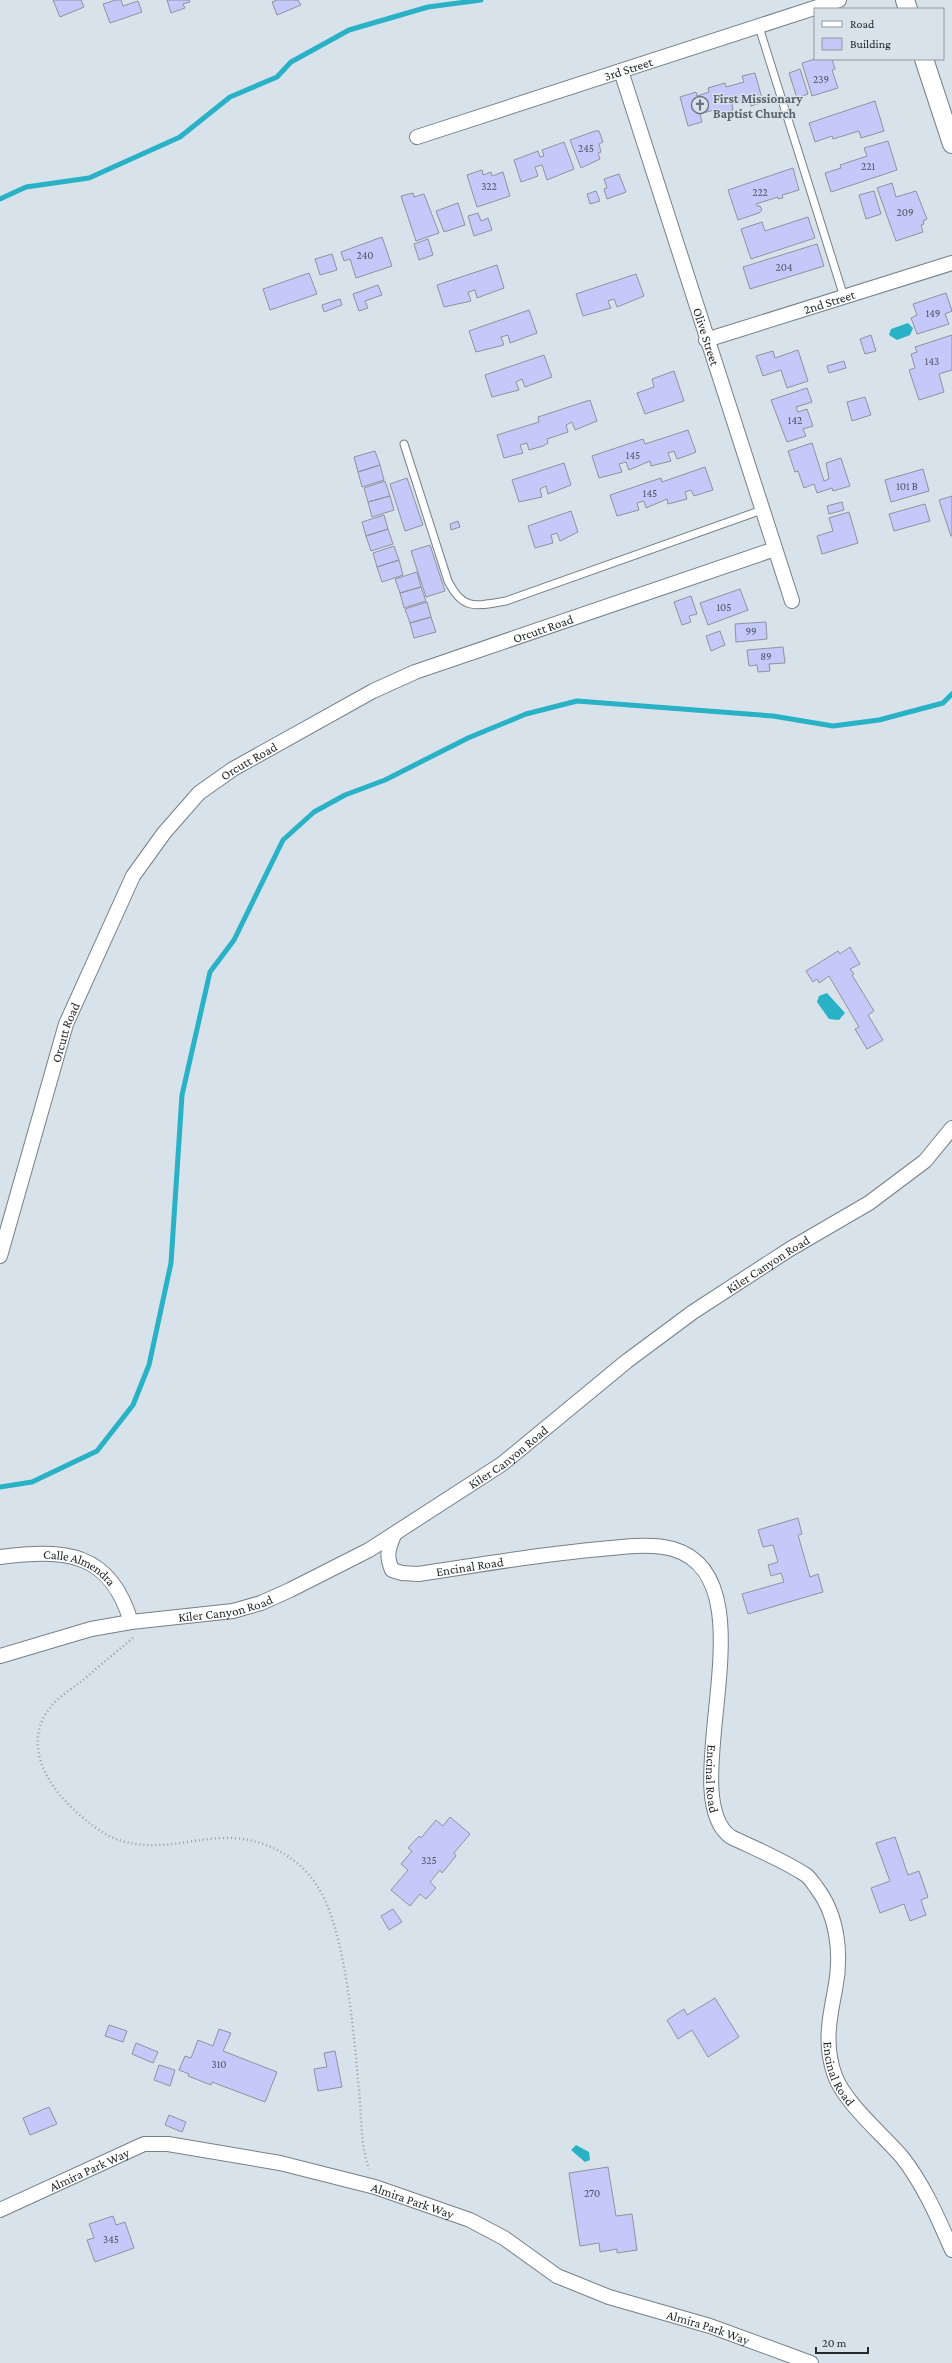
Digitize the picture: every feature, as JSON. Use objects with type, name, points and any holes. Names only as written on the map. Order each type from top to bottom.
[{"type":"street","name":"3rd Street","points":[[814,8],[839,0]]},
{"type":"street","name":"3rd Street","points":[[417,137],[814,8]]},
{"type":"street","points":[[924,60],[952,144]]},
{"type":"street","name":"Olive Street","points":[[620,71],[792,602]]},
{"type":"street","name":"2nd Street","points":[[706,340],[952,263]]},
{"type":"street","name":"Orcutt Road","points":[[0,1256],[66,1024],[133,876],[164,833],[199,793],[233,769],[276,744],[373,691],[415,672],[775,549]]},
{"type":"street","name":"Kiler Canyon Road","points":[[0,1656],[91,1629],[131,1622],[233,1611],[261,1603],[290,1590],[394,1535],[502,1464],[627,1361],[693,1312],[790,1249],[869,1203],[925,1161],[952,1128]]},
{"type":"street","name":"Encinal Road","points":[[394,1535],[387,1551],[389,1563],[392,1570],[402,1573],[418,1574],[570,1552],[652,1546],[673,1549],[694,1558],[705,1570],[716,1595],[721,1626],[711,1791],[716,1817],[725,1832],[731,1836],[808,1876],[826,1899],[835,1921],[838,1953],[837,1983],[828,2026],[828,2050],[835,2077],[846,2094],[902,2158],[933,2206],[952,2250]]},
{"type":"street","name":"Calle Almendra","points":[[0,1557],[22,1554],[64,1554],[88,1561],[104,1571],[124,1599],[131,1622]]},
{"type":"street","name":"Almira Park Way","points":[[0,2210],[144,2144],[168,2144],[280,2163],[375,2187],[470,2220],[504,2238],[557,2276],[609,2297],[710,2326],[811,2363]]},
{"type":"lane","points":[[759,26],[844,297]]},
{"type":"lane","points":[[404,444],[448,581],[455,594],[465,604],[483,605],[506,601],[762,510]]},
{"type":"path","points":[[157,1619],[50,1708],[38,1727],[37,1745],[41,1763],[51,1784],[75,1811],[118,1840],[144,1846],[165,1846],[221,1838],[248,1839],[270,1845],[285,1854],[316,1883],[333,1920],[343,1967],[360,2093],[362,2152],[375,2187]]},
{"type":"water","points":[[908,323],[913,328],[910,335],[897,340],[889,335],[891,329]]},
{"type":"water","points":[[827,993],[845,1013],[839,1020],[829,1019],[817,1002],[819,996]]},
{"type":"water","points":[[576,2145],[589,2152],[590,2160],[585,2162],[571,2150]]},
{"type":"building","points":[[53,0],[81,0],[84,7],[60,17]]},
{"type":"building","points":[[121,0],[123,6],[138,1],[142,12],[110,23],[103,4]]},
{"type":"building","points":[[167,0],[189,0],[190,2],[183,4],[185,8],[171,13]]},
{"type":"building","points":[[277,0],[298,0],[301,5],[277,15],[272,2]]},
{"type":"building","points":[[814,59],[832,60],[835,69],[832,70],[838,88],[812,96],[802,63]]},
{"type":"building","points":[[800,69],[808,94],[797,98],[789,73]]},
{"type":"building","points":[[755,73],[763,102],[751,106],[749,99],[732,104],[733,110],[730,111],[731,115],[724,117],[723,112],[719,113],[717,109],[700,114],[702,122],[688,126],[680,97],[696,92],[697,96],[709,92],[708,88],[725,83],[726,87],[744,82],[742,76]]},
{"type":"building","points":[[875,101],[884,131],[861,138],[859,131],[833,139],[832,136],[815,142],[809,123]]},
{"type":"building","points":[[599,131],[603,142],[599,144],[601,152],[598,153],[600,159],[581,168],[570,140]]},
{"type":"building","points":[[888,141],[897,170],[831,192],[825,173],[841,168],[840,165],[867,156],[864,148]]},
{"type":"building","points":[[564,142],[574,169],[547,180],[542,165],[535,167],[538,176],[521,182],[514,160],[538,151],[540,157],[544,156],[542,150]]},
{"type":"building","points":[[793,168],[799,190],[782,195],[783,198],[778,199],[778,197],[756,204],[757,206],[760,206],[762,210],[759,213],[738,220],[728,190]]},
{"type":"building","points":[[482,170],[483,175],[491,172],[492,176],[503,172],[510,196],[477,207],[467,175]]},
{"type":"building","points":[[619,174],[626,192],[607,199],[604,189],[607,188],[604,179]]},
{"type":"building","points":[[892,183],[896,197],[916,191],[927,219],[923,221],[924,224],[921,225],[923,232],[896,241],[877,188]]},
{"type":"building","points":[[596,191],[600,201],[590,204],[587,194]]},
{"type":"building","points":[[874,191],[881,214],[866,219],[859,195]]},
{"type":"building","points":[[413,193],[414,197],[424,194],[439,233],[416,241],[401,196]]},
{"type":"building","points":[[458,203],[465,225],[444,232],[436,211]]},
{"type":"building","points":[[478,213],[481,221],[488,218],[492,230],[474,236],[468,216]]},
{"type":"building","points":[[808,217],[815,238],[751,259],[741,229],[762,222],[765,231]]},
{"type":"building","points":[[382,237],[392,266],[356,278],[350,259],[344,261],[341,252]]},
{"type":"building","points":[[428,239],[433,255],[419,260],[414,244]]},
{"type":"building","points":[[817,244],[824,266],[750,289],[743,267]]},
{"type":"building","points":[[332,254],[337,270],[320,275],[315,259]]},
{"type":"building","points":[[497,265],[504,288],[477,298],[475,290],[468,292],[471,301],[444,307],[437,285]]},
{"type":"building","points":[[309,273],[317,294],[270,310],[263,289]]},
{"type":"building","points":[[636,274],[644,296],[617,307],[614,299],[608,301],[611,308],[583,316],[576,294]]},
{"type":"building","points":[[378,285],[382,295],[365,301],[368,308],[359,311],[353,294]]},
{"type":"building","points":[[946,293],[952,311],[945,314],[949,324],[917,334],[911,318],[917,315],[913,304]]},
{"type":"building","points":[[340,299],[342,305],[324,312],[322,305]]},
{"type":"building","points":[[529,310],[537,333],[510,343],[508,335],[501,337],[504,345],[476,352],[469,331]]},
{"type":"building","points":[[871,335],[876,351],[865,354],[860,339]]},
{"type":"building","points":[[952,335],[952,370],[939,374],[944,392],[919,400],[909,370],[915,368],[911,354],[917,352],[915,347]]},
{"type":"building","points":[[798,350],[808,381],[787,388],[781,370],[763,376],[756,356],[773,351],[775,358]]},
{"type":"building","points":[[544,355],[552,377],[525,387],[522,379],[516,382],[519,390],[492,397],[485,375]]},
{"type":"building","points":[[844,361],[846,368],[829,373],[827,366]]},
{"type":"building","points":[[674,371],[684,401],[645,414],[637,393],[654,387],[652,379]]},
{"type":"building","points":[[807,388],[812,402],[796,407],[798,412],[807,409],[813,426],[803,429],[806,436],[787,442],[771,400]]},
{"type":"building","points":[[865,397],[871,415],[852,421],[847,402]]},
{"type":"building","points":[[590,400],[597,421],[575,430],[572,422],[566,425],[568,432],[547,439],[548,443],[543,446],[529,450],[527,443],[520,445],[523,453],[504,458],[497,435],[539,422],[538,417]]},
{"type":"building","points":[[688,430],[696,452],[677,459],[674,451],[668,453],[671,461],[651,466],[650,461],[629,470],[626,462],[619,464],[622,472],[599,478],[592,456],[643,439],[645,444]]},
{"type":"building","points":[[812,443],[824,481],[829,479],[826,463],[841,458],[850,486],[833,491],[832,488],[817,493],[814,484],[804,488],[798,471],[795,472],[788,451]]},
{"type":"building","points":[[375,451],[380,465],[358,472],[354,457]]},
{"type":"building","points":[[564,463],[571,485],[548,494],[546,486],[540,489],[542,497],[519,502],[512,480]]},
{"type":"building","points":[[380,465],[384,480],[362,487],[358,472]]},
{"type":"building","points":[[705,467],[713,490],[694,496],[691,490],[685,492],[687,499],[668,504],[667,499],[646,508],[644,501],[637,503],[639,510],[617,516],[610,495],[661,478],[662,482]]},
{"type":"building","points":[[923,469],[929,491],[891,502],[885,480]]},
{"type":"building","points":[[407,478],[423,525],[405,531],[390,484]]},
{"type":"building","points":[[385,481],[390,496],[368,502],[364,488]]},
{"type":"building","points":[[390,496],[394,510],[372,517],[368,502]]},
{"type":"building","points":[[952,496],[952,536],[951,536],[939,500]]},
{"type":"building","points":[[842,502],[844,510],[829,514],[827,506]]},
{"type":"building","points":[[925,504],[930,521],[894,531],[889,514]]},
{"type":"building","points":[[571,511],[578,532],[560,541],[557,533],[551,535],[553,543],[535,548],[528,526]]},
{"type":"building","points":[[849,512],[858,543],[822,554],[817,536],[833,531],[829,518]]},
{"type":"building","points":[[384,515],[388,529],[366,536],[362,522]]},
{"type":"building","points":[[458,521],[460,527],[451,530],[450,524]]},
{"type":"building","points":[[388,529],[393,544],[371,551],[366,536]]},
{"type":"building","points":[[430,545],[445,591],[426,597],[411,551]]},
{"type":"building","points":[[394,546],[399,560],[377,567],[373,553]]},
{"type":"building","points":[[399,560],[403,575],[382,582],[377,567]]},
{"type":"building","points":[[417,572],[421,587],[400,593],[395,579]]},
{"type":"building","points":[[421,587],[426,601],[404,608],[400,593]]},
{"type":"building","points":[[740,589],[748,610],[708,625],[700,603]]},
{"type":"building","points":[[691,596],[697,614],[689,616],[691,622],[682,625],[674,602]]},
{"type":"building","points":[[427,602],[431,617],[410,623],[405,609]]},
{"type":"building","points":[[431,617],[436,632],[414,638],[410,623]]},
{"type":"building","points":[[766,622],[767,639],[736,642],[735,624]]},
{"type":"building","points":[[720,631],[725,645],[711,651],[706,636]]},
{"type":"building","points":[[783,647],[785,663],[769,664],[770,671],[758,672],[757,665],[749,666],[747,650]]},
{"type":"building","points":[[850,947],[860,964],[850,969],[854,974],[852,975],[874,1011],[868,1015],[883,1040],[867,1049],[855,1029],[859,1027],[829,976],[819,983],[817,979],[813,982],[806,971],[838,951],[840,954]]},
{"type":"building","points":[[798,1518],[802,1534],[798,1535],[810,1577],[818,1574],[823,1592],[748,1614],[742,1594],[784,1582],[781,1573],[771,1576],[768,1565],[778,1562],[773,1545],[763,1547],[758,1530]]},
{"type":"building","points":[[450,1817],[470,1834],[454,1853],[456,1856],[442,1873],[440,1870],[430,1882],[436,1888],[426,1899],[420,1894],[410,1906],[391,1890],[408,1870],[401,1864],[412,1851],[408,1848],[419,1836],[421,1838],[436,1820],[443,1826]]},
{"type":"building","points":[[895,1837],[908,1875],[919,1871],[928,1897],[921,1900],[926,1915],[910,1921],[904,1904],[880,1913],[871,1888],[890,1881],[876,1843]]},
{"type":"building","points":[[393,1909],[402,1922],[389,1930],[381,1916]]},
{"type":"building","points":[[715,1998],[739,2037],[708,2057],[692,2030],[678,2039],[667,2020],[684,2009],[687,2015]]},
{"type":"building","points":[[109,2025],[127,2031],[123,2042],[105,2036]]},
{"type":"building","points":[[219,2029],[231,2033],[223,2051],[277,2072],[265,2102],[212,2082],[211,2085],[188,2076],[189,2074],[179,2070],[185,2056],[191,2058],[198,2040],[213,2046]]},
{"type":"building","points":[[136,2043],[158,2052],[153,2063],[132,2054]]},
{"type":"building","points":[[335,2051],[342,2087],[318,2091],[314,2069],[327,2067],[324,2053]]},
{"type":"building","points":[[159,2065],[175,2070],[170,2086],[154,2080]]},
{"type":"building","points":[[49,2107],[57,2124],[30,2135],[23,2118]]},
{"type":"building","points":[[169,2115],[186,2122],[182,2132],[165,2125]]},
{"type":"building","points":[[608,2167],[616,2216],[632,2214],[637,2250],[617,2253],[617,2249],[600,2252],[599,2243],[580,2246],[569,2173]]},
{"type":"building","points":[[113,2216],[116,2225],[125,2222],[134,2248],[95,2262],[87,2240],[94,2238],[89,2224]]},
{"type":"waterway","points":[[0,199],[26,187],[89,178],[180,137],[230,97],[277,77],[291,62],[349,30],[428,7],[481,0]]},
{"type":"waterway","points":[[0,1487],[32,1482],[97,1451],[133,1405],[149,1365],[171,1263],[182,1095],[210,972],[234,940],[283,840],[314,812],[345,795],[385,780],[468,738],[526,714],[577,701],[773,716],[833,726],[879,720],[943,703],[952,694]]},
{"type":"place","name":"First Missionary Baptist Church","points":[[700,105]]}]
